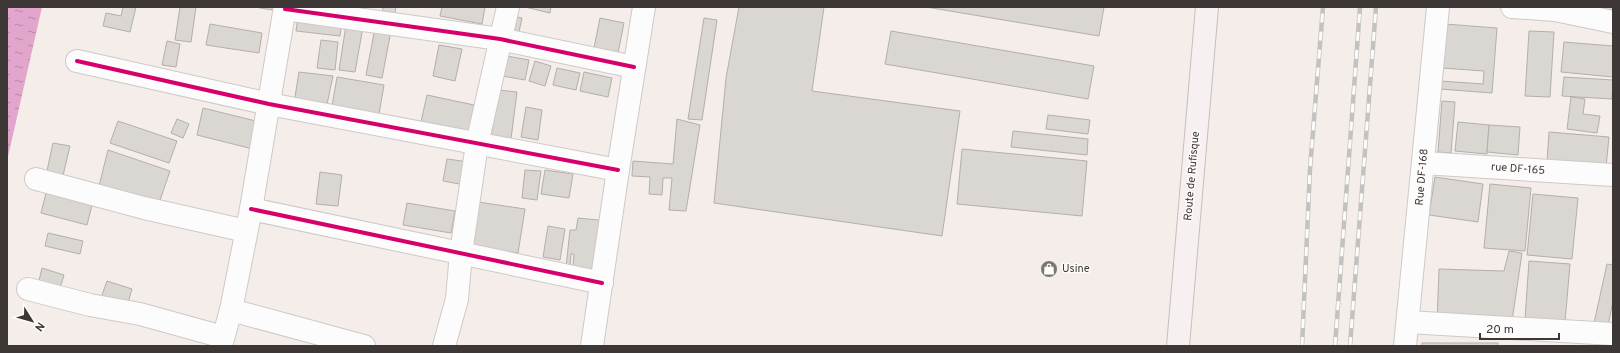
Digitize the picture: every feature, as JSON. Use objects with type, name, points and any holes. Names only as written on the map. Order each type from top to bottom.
[{"type":"main road","name":"Route de Rufisque","points":[[1178,346],[1207,7]]},
{"type":"street","points":[[444,346],[457,299],[461,253],[477,144],[508,7]]},
{"type":"street","points":[[592,346],[644,7]]},
{"type":"street","name":"Rue DF-168","points":[[1406,346],[1438,7]]},
{"type":"street","points":[[1512,7],[1555,10],[1613,22]]},
{"type":"street","points":[[28,290],[90,305],[140,314],[222,342],[231,310],[251,209],[285,8],[500,39],[634,67]]},
{"type":"street","points":[[78,61],[269,104],[618,170]]},
{"type":"street","name":"rue DF-165","points":[[1423,163],[1613,175]]},
{"type":"street","points":[[36,179],[144,208],[246,231]]},
{"type":"street","points":[[251,209],[602,283]]},
{"type":"street","points":[[231,310],[364,346]]},
{"type":"street","points":[[1408,322],[1613,334]]},
{"type":"water","points":[[7,7],[42,7],[7,161]]},
{"type":"building","points":[[123,7],[136,7],[130,32],[103,26],[106,13],[121,16]]},
{"type":"building","points":[[180,7],[196,7],[191,42],[175,40]]},
{"type":"building","points":[[255,7],[272,7],[272,10]]},
{"type":"building","points":[[383,7],[396,7],[394,18],[382,16]]},
{"type":"building","points":[[442,7],[485,7],[482,24],[440,16]]},
{"type":"building","points":[[525,7],[551,7],[550,13]]},
{"type":"building","points":[[739,7],[824,7],[812,91],[960,111],[942,236],[714,203],[726,78]]},
{"type":"building","points":[[926,7],[1104,7],[1099,36]]},
{"type":"building","points":[[1600,7],[1613,7],[1613,10],[1600,9]]},
{"type":"building","points":[[510,16],[522,18],[517,41],[505,39]]},
{"type":"building","points":[[298,17],[342,22],[340,36],[296,31]]},
{"type":"building","points":[[600,18],[624,23],[618,53],[594,48]]},
{"type":"building","points":[[704,18],[717,20],[702,120],[688,119]]},
{"type":"building","points":[[210,24],[262,33],[259,53],[206,45]]},
{"type":"building","points":[[1445,24],[1497,28],[1492,93],[1440,89],[1441,81],[1483,84],[1484,71],[1442,68]]},
{"type":"building","points":[[346,25],[363,27],[355,72],[339,70]]},
{"type":"building","points":[[375,28],[391,31],[382,78],[366,75]]},
{"type":"building","points":[[891,31],[1094,66],[1088,99],[885,64]]},
{"type":"building","points":[[1529,31],[1554,32],[1550,97],[1525,96]]},
{"type":"building","points":[[321,40],[338,42],[335,70],[317,68]]},
{"type":"building","points":[[167,41],[180,44],[176,67],[162,65]]},
{"type":"building","points":[[1564,42],[1613,46],[1613,77],[1561,72]]},
{"type":"building","points":[[439,45],[462,49],[455,81],[433,76]]},
{"type":"building","points":[[501,55],[529,60],[525,80],[497,75]]},
{"type":"building","points":[[535,61],[551,66],[545,86],[529,81]]},
{"type":"building","points":[[557,68],[580,73],[576,90],[553,85]]},
{"type":"building","points":[[299,72],[333,76],[326,109],[294,103]]},
{"type":"building","points":[[584,72],[612,78],[608,97],[580,91]]},
{"type":"building","points":[[337,77],[384,85],[378,120],[331,112]]},
{"type":"building","points":[[1564,77],[1613,80],[1612,99],[1562,96]]},
{"type":"building","points":[[498,90],[517,92],[511,139],[491,136]]},
{"type":"building","points":[[427,95],[474,105],[469,132],[421,122]]},
{"type":"building","points":[[1571,97],[1585,99],[1583,114],[1600,116],[1597,133],[1567,129]]},
{"type":"building","points":[[1442,101],[1455,102],[1451,153],[1438,152]]},
{"type":"building","points":[[526,107],[542,110],[538,140],[521,137]]},
{"type":"building","points":[[203,108],[260,122],[253,149],[197,135]]},
{"type":"building","points":[[1048,115],[1090,120],[1088,134],[1046,129]]},
{"type":"building","points":[[177,119],[189,124],[183,138],[171,133]]},
{"type":"building","points":[[677,119],[700,125],[686,211],[669,210],[672,178],[663,178],[662,195],[649,194],[650,177],[632,176],[633,161],[673,164]]},
{"type":"building","points":[[118,121],[177,141],[169,163],[110,143]]},
{"type":"building","points":[[1458,122],[1489,125],[1487,154],[1455,151]]},
{"type":"building","points":[[1489,125],[1520,127],[1518,155],[1487,152]]},
{"type":"building","points":[[1013,131],[1088,139],[1087,155],[1011,147]]},
{"type":"building","points":[[1549,132],[1609,137],[1606,167],[1547,162]]},
{"type":"building","points":[[53,143],[70,146],[61,184],[45,180]]},
{"type":"building","points":[[962,149],[1087,161],[1082,216],[957,204]]},
{"type":"building","points":[[108,150],[170,171],[158,206],[99,186]]},
{"type":"building","points":[[447,159],[469,162],[465,185],[443,181]]},
{"type":"building","points":[[525,170],[541,171],[537,200],[522,198]]},
{"type":"building","points":[[545,170],[573,174],[569,198],[541,194]]},
{"type":"building","points":[[320,172],[342,175],[338,206],[316,204]]},
{"type":"building","points":[[1435,177],[1483,184],[1478,222],[1429,215]]},
{"type":"building","points":[[1490,184],[1531,188],[1525,251],[1484,248]]},
{"type":"building","points":[[46,193],[92,205],[87,225],[41,213]]},
{"type":"building","points":[[1533,194],[1578,198],[1572,259],[1527,255]]},
{"type":"building","points":[[478,202],[525,209],[518,253],[472,247]]},
{"type":"building","points":[[407,203],[455,211],[451,233],[403,225]]},
{"type":"building","points":[[578,218],[608,221],[603,270],[573,267],[574,254],[571,254],[570,267],[566,267],[570,230],[576,230]]},
{"type":"building","points":[[548,226],[565,229],[560,260],[543,257]]},
{"type":"building","points":[[48,233],[83,241],[80,254],[45,246]]},
{"type":"building","points":[[1509,251],[1522,253],[1512,321],[1437,322],[1439,269],[1504,271]]},
{"type":"building","points":[[1529,261],[1570,264],[1565,322],[1525,319]]},
{"type":"building","points":[[1607,264],[1613,265],[1613,301],[1608,326],[1594,323]]},
{"type":"building","points":[[42,268],[64,275],[59,291],[38,285]]},
{"type":"building","points":[[107,281],[132,289],[127,306],[101,298]]},
{"type":"building","points":[[1422,343],[1498,343],[1498,346],[1422,346]]},
{"type":"railway","points":[[1302,346],[1310,169],[1323,7]]},
{"type":"railway","points":[[1335,346],[1360,7]]},
{"type":"railway","points":[[1350,346],[1376,7]]},
{"type":"cycle path","points":[[285,9],[500,39],[634,67]]},
{"type":"cycle path","points":[[77,61],[269,104],[618,170]]},
{"type":"cycle path","points":[[251,209],[602,283]]},
{"type":"place","name":"Usine","points":[[1049,269]]}]
